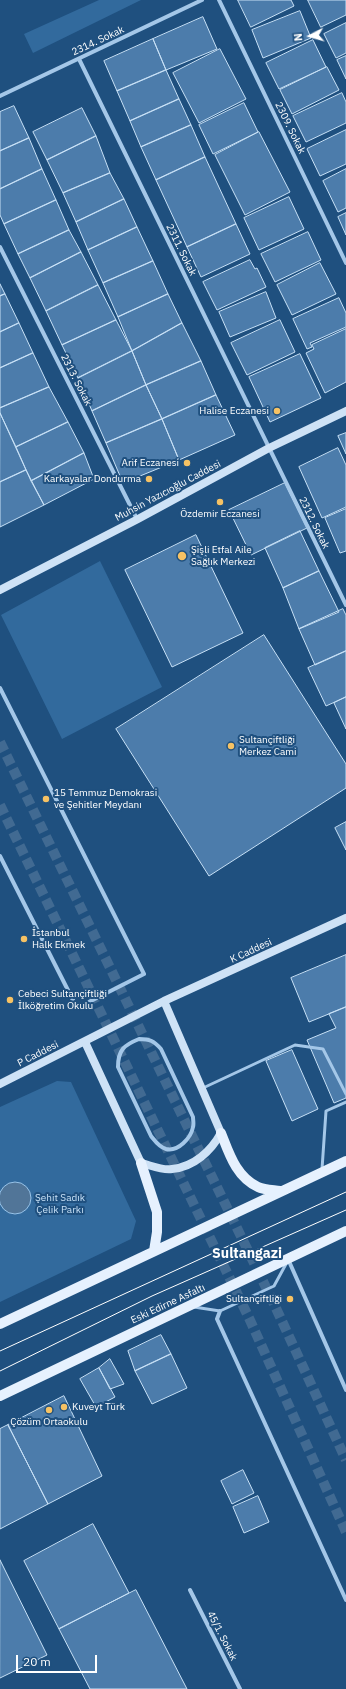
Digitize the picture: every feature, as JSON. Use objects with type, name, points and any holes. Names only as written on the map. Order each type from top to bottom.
[{"type":"main road","points":[[221,1133],[231,1159],[249,1182],[259,1187],[280,1191]]},
{"type":"main road","points":[[0,1324],[346,1161]]},
{"type":"main road","points":[[141,1163],[157,1212],[157,1232],[154,1251]]},
{"type":"main road","name":"Eski Edirne Asfaltı","points":[[0,1396],[346,1231]]},
{"type":"street","name":"2314. Sokak","points":[[0,96],[202,0]]},
{"type":"street","name":"2309. Sokak","points":[[219,0],[346,264]]},
{"type":"street","name":"2311. Sokak","points":[[79,59],[269,448]]},
{"type":"street","name":"2313. Sokak","points":[[0,247],[138,519]]},
{"type":"street","name":"Muhsin Yazıcıoğlu Caddesi","points":[[0,590],[138,519],[269,448],[346,411]]},
{"type":"street","name":"2312. Sokak","points":[[269,448],[346,605]]},
{"type":"street","points":[[0,688],[144,974],[77,1008],[0,856]]},
{"type":"street","name":"K Caddesi","points":[[85,1042],[164,1001],[346,918]]},
{"type":"street","points":[[85,1042],[141,1163],[171,1170],[194,1162],[214,1145],[221,1133],[164,1001]]},
{"type":"street","points":[[139,1039],[148,1039],[154,1042],[161,1049],[193,1117],[193,1127],[189,1137],[182,1145],[173,1149],[166,1149],[158,1144],[151,1136],[140,1112],[118,1067],[118,1056],[124,1047],[132,1042],[139,1039]]},
{"type":"street","name":"P Caddesi","points":[[0,1084],[85,1042]]},
{"type":"street","points":[[288,1259],[346,1390]]},
{"type":"street","points":[[220,1311],[217,1319],[346,1600]]},
{"type":"street","name":"45/1. Sokak","points":[[190,1590],[240,1689]]},
{"type":"lane","points":[[202,1088],[295,1045],[323,1049],[346,1094]]},
{"type":"lane","points":[[322,1172],[326,1110],[346,1102]]},
{"type":"lane","points":[[190,1306],[220,1311],[274,1286],[288,1259]]},
{"type":"green space","points":[[99,0],[141,0],[33,53],[24,34]]},
{"type":"green space","points":[[100,561],[162,687],[62,739],[1,615]]},
{"type":"green space","name":"Şehit Sadık Çelik Parkı","points":[[57,1081],[71,1082],[136,1221],[131,1239],[0,1302],[0,1107]]},
{"type":"shaded area","points":[[15,1182],[26,1187],[31,1198],[26,1209],[15,1214],[4,1209],[-1,1198],[4,1187]]},
{"type":"building","points":[[238,0],[291,0],[294,6],[251,27]]},
{"type":"building","points":[[308,0],[346,0],[346,15],[321,27]]},
{"type":"building","points":[[300,11],[311,38],[263,58],[252,30]]},
{"type":"building","points":[[203,17],[217,49],[166,70],[153,39]]},
{"type":"building","points":[[346,23],[346,53],[336,58],[324,34]]},
{"type":"building","points":[[153,39],[166,70],[117,91],[104,61]]},
{"type":"building","points":[[313,40],[326,67],[279,89],[266,63]]},
{"type":"building","points":[[220,49],[246,99],[199,123],[173,73]]},
{"type":"building","points":[[346,56],[346,79],[337,60]]},
{"type":"building","points":[[327,67],[339,90],[292,114],[280,90]]},
{"type":"building","points":[[166,70],[179,99],[130,121],[117,91]]},
{"type":"building","points":[[342,93],[346,102],[346,123],[306,142],[293,116]]},
{"type":"building","points":[[179,99],[191,125],[141,147],[130,121]]},
{"type":"building","points":[[244,103],[258,132],[213,154],[199,125]]},
{"type":"building","points":[[14,106],[29,138],[0,151],[0,112]]},
{"type":"building","points":[[82,108],[96,136],[47,160],[33,132]]},
{"type":"building","points":[[191,125],[205,157],[156,180],[141,147]]},
{"type":"building","points":[[346,130],[346,164],[320,176],[307,149]]},
{"type":"building","points":[[259,132],[290,192],[245,215],[215,155]]},
{"type":"building","points":[[96,136],[110,173],[63,193],[47,160]]},
{"type":"building","points":[[29,138],[42,169],[0,189],[0,151]]},
{"type":"building","points":[[205,157],[236,224],[187,247],[156,180]]},
{"type":"building","points":[[42,169],[56,200],[4,224],[0,215],[0,189]]},
{"type":"building","points":[[346,169],[346,208],[338,212],[323,181]]},
{"type":"building","points":[[110,173],[124,199],[76,222],[63,193]]},
{"type":"building","points":[[289,197],[304,229],[259,250],[244,218]]},
{"type":"building","points":[[124,199],[137,227],[88,250],[76,222]]},
{"type":"building","points":[[56,200],[69,230],[18,254],[4,224]]},
{"type":"building","points":[[346,213],[346,235],[338,217]]},
{"type":"building","points":[[236,224],[250,254],[201,277],[187,247]]},
{"type":"building","points":[[137,227],[153,261],[103,283],[88,250]]},
{"type":"building","points":[[69,230],[81,252],[30,278],[18,254]]},
{"type":"building","points":[[308,232],[321,260],[275,282],[261,254]]},
{"type":"building","points":[[81,252],[98,285],[46,311],[30,278]]},
{"type":"building","points":[[250,260],[255,269],[257,268],[266,287],[217,310],[203,282]]},
{"type":"building","points":[[153,261],[168,294],[118,317],[103,283]]},
{"type":"building","points":[[320,263],[336,294],[292,315],[277,285]]},
{"type":"building","points":[[0,284],[5,294],[0,296]]},
{"type":"building","points":[[98,285],[116,320],[62,345],[46,311]]},
{"type":"building","points":[[266,292],[276,318],[230,337],[219,312]]},
{"type":"building","points":[[5,294],[19,323],[0,332],[0,296]]},
{"type":"building","points":[[168,294],[182,323],[132,351],[118,317]]},
{"type":"building","points":[[339,298],[346,313],[346,327],[310,343],[312,347],[307,349],[293,319]]},
{"type":"building","points":[[116,320],[132,351],[78,378],[62,345]]},
{"type":"building","points":[[280,320],[295,352],[247,375],[231,343]]},
{"type":"building","points":[[19,323],[33,353],[0,368],[0,332]]},
{"type":"building","points":[[182,323],[201,361],[146,385],[132,351]]},
{"type":"building","points":[[346,329],[346,382],[325,393],[306,353],[314,349],[312,345]]},
{"type":"building","points":[[132,351],[146,385],[92,411],[78,378]]},
{"type":"building","points":[[33,353],[49,387],[0,408],[0,368]]},
{"type":"building","points":[[300,354],[321,398],[270,422],[249,377]]},
{"type":"building","points":[[201,361],[216,395],[162,419],[146,385]]},
{"type":"building","points":[[146,385],[162,419],[106,443],[92,411]]},
{"type":"building","points":[[49,387],[68,422],[16,447],[0,413],[0,408]]},
{"type":"building","points":[[216,395],[235,435],[179,460],[162,419]]},
{"type":"building","points":[[0,413],[26,470],[0,482]]},
{"type":"building","points":[[162,419],[179,460],[123,483],[106,443]]},
{"type":"building","points":[[68,422],[84,453],[31,481],[16,447]]},
{"type":"building","points":[[346,433],[346,454],[338,436]]},
{"type":"building","points":[[338,448],[346,465],[346,507],[322,518],[299,467]]},
{"type":"building","points":[[84,453],[94,479],[44,505],[31,481]]},
{"type":"building","points":[[26,470],[44,505],[0,527],[0,482]]},
{"type":"building","points":[[285,483],[307,528],[251,555],[229,510]]},
{"type":"building","points":[[346,509],[346,551],[340,553],[325,518]]},
{"type":"building","points":[[300,531],[319,571],[283,588],[265,548]]},
{"type":"building","points":[[196,535],[243,633],[172,667],[125,570]]},
{"type":"building","points":[[319,571],[339,612],[299,629],[283,588]]},
{"type":"building","points":[[343,609],[346,615],[346,651],[315,665],[299,629]]},
{"type":"building","name":"Sultançiftliği Merkez Cami","points":[[264,635],[346,764],[346,788],[209,876],[116,729]]},
{"type":"building","points":[[346,651],[346,697],[326,706],[308,668]]},
{"type":"building","points":[[346,697],[346,729],[334,703]]},
{"type":"building","points":[[346,822],[346,850],[335,828]]},
{"type":"building","points":[[346,955],[346,1007],[309,1022],[291,978]]},
{"type":"building","points":[[346,1007],[346,1098],[334,1103],[307,1040],[336,1028],[329,1014]]},
{"type":"building","points":[[292,1050],[318,1109],[292,1121],[266,1061]]},
{"type":"building","points":[[161,1335],[171,1354],[135,1371],[128,1351]]},
{"type":"building","points":[[171,1354],[187,1388],[152,1404],[135,1371]]},
{"type":"building","points":[[110,1359],[124,1384],[110,1389],[99,1368]]},
{"type":"building","points":[[99,1368],[115,1397],[96,1407],[80,1379]]},
{"type":"building","points":[[64,1396],[102,1476],[48,1504],[8,1425]]},
{"type":"building","points":[[8,1425],[48,1504],[0,1529],[0,1429]]},
{"type":"building","points":[[243,1470],[254,1493],[232,1504],[221,1481]]},
{"type":"building","points":[[258,1496],[269,1522],[244,1533],[233,1507]]},
{"type":"building","points":[[93,1524],[129,1593],[59,1629],[24,1561]]},
{"type":"building","points":[[0,1560],[47,1655],[0,1678]]},
{"type":"building","points":[[136,1590],[187,1689],[90,1689],[59,1629]]},
{"type":"tunnel","points":[[0,742],[275,1306],[346,1460]]},
{"type":"tunnel","points":[[0,805],[249,1318],[346,1532]]},
{"type":"tram line","points":[[0,1351],[346,1192]]},
{"type":"tram line","points":[[0,1371],[152,1296],[346,1210]]},
{"type":"place","name":"Halise Eczanesi","points":[[277,411]]},
{"type":"place","name":"Arif Eczanesi","points":[[187,463]]},
{"type":"place","name":"Karkayalar Dondurma","points":[[149,479]]},
{"type":"place","name":"Özdemir Eczanesi","points":[[220,502]]},
{"type":"place","name":"Şişli Etfal Aile Sağlık Merkezi","points":[[182,556]]},
{"type":"place","name":"Sultançiftliği Merkez Cami","points":[[231,746]]},
{"type":"place","name":"15 Temmuz Demokrasi ve Şehitler Meydanı","points":[[46,799]]},
{"type":"place","name":"İstanbul Halk Ekmek","points":[[24,939]]},
{"type":"place","name":"Cebeci Sultançiftliği İlköğretim Okulu","points":[[10,1000]]},
{"type":"place","name":"Sultançiftliği","points":[[290,1299]]},
{"type":"place","name":"Kuveyt Türk","points":[[64,1407]]},
{"type":"place","name":"Çözüm Ortaokulu","points":[[49,1410]]},
{"type":"district","name":"Sultangazi","points":[[247,1254]]}]
